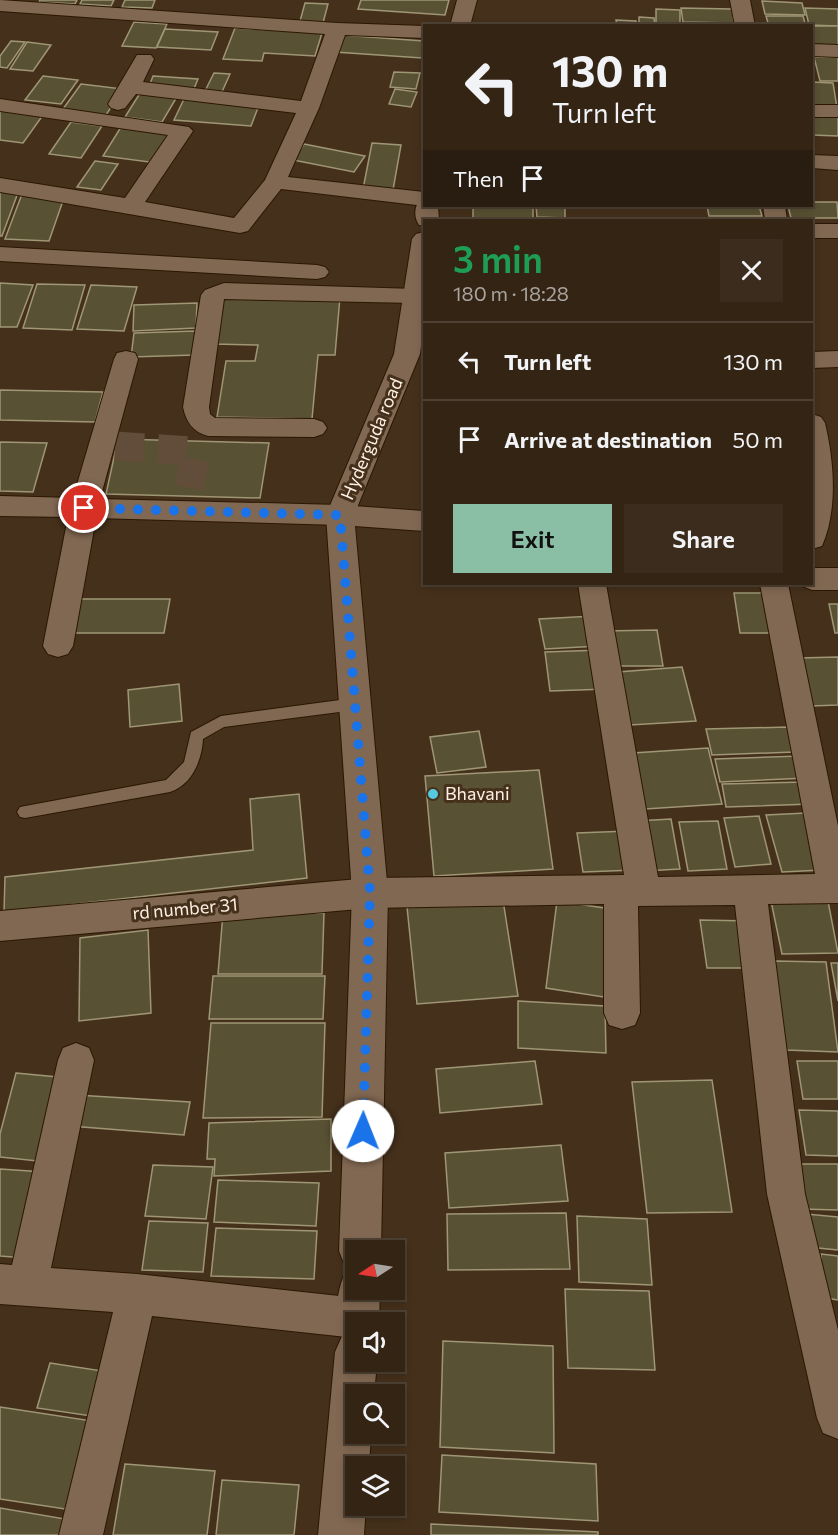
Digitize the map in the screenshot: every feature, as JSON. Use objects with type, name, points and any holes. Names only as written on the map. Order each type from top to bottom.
[{"type":"street","points":[[461,24],[467,0]]},
{"type":"street","points":[[740,0],[745,24]]},
{"type":"street","points":[[0,5],[337,29],[423,32]]},
{"type":"street","points":[[0,184],[240,226],[275,182],[309,108],[337,29]]},
{"type":"street","points":[[813,50],[838,51]]},
{"type":"street","points":[[107,119],[130,87],[144,59]]},
{"type":"street","points":[[130,87],[309,108]]},
{"type":"street","points":[[0,105],[182,131],[131,206]]},
{"type":"street","points":[[813,111],[838,111]]},
{"type":"street","points":[[813,162],[838,163]]},
{"type":"street","points":[[275,182],[423,199]]},
{"type":"street","points":[[813,231],[838,231]]},
{"type":"street","name":"Hyderguda road","points":[[360,1240],[370,892],[340,515],[416,354],[418,287],[423,247]]},
{"type":"street","points":[[0,254],[418,287]]},
{"type":"street","points":[[314,428],[208,427],[202,423],[196,407],[213,295],[224,290],[418,287]]},
{"type":"street","points":[[58,646],[84,508],[108,446],[126,358]]},
{"type":"street","points":[[813,360],[838,359]]},
{"type":"street","points":[[813,427],[820,455],[820,523]]},
{"type":"street","points":[[0,506],[84,508],[186,504],[423,521]]},
{"type":"street","points":[[813,579],[838,579]]},
{"type":"street","points":[[592,585],[633,890],[622,1013]]},
{"type":"street","points":[[774,585],[836,888]]},
{"type":"street","name":"rd number 31","points":[[0,926],[370,892],[750,891],[836,888]]},
{"type":"street","points":[[750,891],[786,1194],[838,1418]]},
{"type":"street","points":[[76,1060],[14,1285],[136,1294],[345,1319]]},
{"type":"street","points":[[81,1535],[136,1294]]},
{"type":"street","points":[[341,1535],[354,1372]]},
{"type":"lane","points":[[25,812],[170,786],[187,773],[195,751],[196,736],[221,722],[355,704]]},
{"type":"building","points":[[40,0],[77,0],[75,4],[39,2]]},
{"type":"building","points":[[82,0],[114,0],[111,6],[80,4]]},
{"type":"building","points":[[125,0],[155,0],[152,8],[122,7]]},
{"type":"building","points":[[361,0],[449,0],[445,15],[358,9]]},
{"type":"building","points":[[762,1],[802,3],[805,15],[765,14]]},
{"type":"building","points":[[305,3],[328,4],[323,23],[300,21]]},
{"type":"building","points":[[681,8],[732,9],[734,23],[683,22]]},
{"type":"building","points":[[805,8],[838,9],[838,26],[809,24]]},
{"type":"building","points":[[656,9],[680,10],[680,24],[656,24]]},
{"type":"building","points":[[766,16],[803,16],[805,23],[768,23]]},
{"type":"building","points":[[639,17],[654,18],[655,24],[639,24]]},
{"type":"building","points":[[616,20],[636,21],[636,24],[617,24]]},
{"type":"building","points":[[134,22],[167,24],[156,48],[122,46]]},
{"type":"building","points":[[813,26],[838,26],[838,48],[814,48]]},
{"type":"building","points":[[235,28],[322,33],[315,56],[264,53],[262,61],[223,59]]},
{"type":"building","points":[[165,29],[218,32],[211,50],[157,47]]},
{"type":"building","points":[[341,35],[423,41],[422,58],[335,52]]},
{"type":"building","points":[[11,41],[25,42],[7,68],[0,67],[0,56]]},
{"type":"building","points":[[27,42],[51,45],[33,71],[10,69]]},
{"type":"building","points":[[814,57],[838,57],[838,81],[820,81]]},
{"type":"building","points":[[394,72],[420,73],[416,89],[390,87]]},
{"type":"building","points":[[214,73],[230,74],[221,94],[204,93]]},
{"type":"building","points":[[43,76],[78,80],[61,104],[25,100]]},
{"type":"building","points":[[153,76],[198,79],[193,91],[148,89]]},
{"type":"building","points":[[813,82],[833,83],[837,108],[813,107]]},
{"type":"building","points":[[81,84],[123,89],[106,115],[63,109]]},
{"type":"building","points":[[395,89],[417,92],[411,107],[389,104]]},
{"type":"building","points":[[142,90],[178,95],[162,122],[125,117]]},
{"type":"building","points":[[184,99],[259,105],[251,126],[174,120]]},
{"type":"building","points":[[2,109],[43,115],[23,143],[0,140],[0,112]]},
{"type":"building","points":[[813,116],[838,117],[838,136],[813,135]]},
{"type":"building","points":[[71,122],[102,126],[81,158],[49,154]]},
{"type":"building","points":[[121,127],[175,134],[157,163],[103,156]]},
{"type":"building","points":[[372,143],[401,145],[393,190],[363,189]]},
{"type":"building","points":[[304,144],[365,156],[354,172],[293,160]]},
{"type":"building","points":[[95,161],[118,164],[101,190],[77,187]]},
{"type":"building","points":[[0,190],[19,190],[2,236],[0,236]]},
{"type":"building","points":[[22,194],[65,195],[49,241],[5,239]]},
{"type":"building","points":[[813,202],[837,202],[838,218],[791,218],[788,207],[813,207]]},
{"type":"building","points":[[473,207],[533,207],[533,219],[473,219]]},
{"type":"building","points":[[536,207],[565,207],[565,218],[537,217]]},
{"type":"building","points":[[707,207],[759,207],[762,216],[709,216]]},
{"type":"building","points":[[0,283],[33,285],[17,327],[0,327]]},
{"type":"building","points":[[37,284],[85,285],[72,330],[23,328]]},
{"type":"building","points":[[91,285],[137,287],[124,331],[77,329]]},
{"type":"building","points":[[223,295],[340,297],[335,355],[318,355],[312,419],[217,417],[226,361],[255,361],[258,345],[214,344]]},
{"type":"building","points":[[197,303],[196,328],[133,331],[134,305]]},
{"type":"building","points":[[196,331],[194,355],[131,357],[134,333]]},
{"type":"building","points":[[0,390],[103,392],[95,422],[0,420]]},
{"type":"building","points":[[118,439],[269,443],[260,498],[106,494]]},
{"type":"building","points":[[0,442],[47,443],[33,492],[0,491]]},
{"type":"building","points":[[734,593],[765,593],[772,633],[740,633]]},
{"type":"building","points":[[74,599],[170,599],[164,633],[67,633]]},
{"type":"building","points":[[829,604],[838,604],[838,633],[835,633]]},
{"type":"building","points":[[593,616],[599,646],[545,649],[539,619]]},
{"type":"building","points":[[657,630],[663,666],[610,666],[605,631]]},
{"type":"building","points":[[601,650],[607,689],[550,691],[545,652]]},
{"type":"building","points":[[838,657],[838,705],[811,706],[799,658]]},
{"type":"building","points":[[682,667],[696,721],[630,725],[618,672]]},
{"type":"building","points":[[179,684],[182,721],[130,727],[128,690]]},
{"type":"building","points":[[788,727],[794,752],[712,755],[706,729]]},
{"type":"building","points":[[479,731],[486,767],[437,773],[430,737]]},
{"type":"building","points":[[708,748],[722,804],[645,809],[633,753]]},
{"type":"building","points":[[801,756],[807,778],[720,782],[715,759]]},
{"type":"building","points":[[539,770],[553,869],[434,876],[425,776]]},
{"type":"building","points":[[805,782],[811,804],[726,807],[722,784]]},
{"type":"building","points":[[299,794],[307,878],[4,912],[5,877],[253,850],[250,799]]},
{"type":"building","points":[[806,813],[823,870],[782,872],[766,815]]},
{"type":"building","points":[[759,816],[771,864],[735,867],[724,818]]},
{"type":"building","points":[[671,819],[680,869],[644,871],[636,821]]},
{"type":"building","points":[[718,821],[727,869],[688,871],[679,822]]},
{"type":"building","points":[[628,831],[635,870],[583,872],[577,833]]},
{"type":"building","points":[[503,900],[518,996],[417,1004],[407,907]]},
{"type":"building","points":[[557,901],[618,910],[610,998],[546,988]]},
{"type":"building","points":[[771,901],[828,901],[838,953],[782,954]]},
{"type":"building","points":[[223,913],[324,913],[322,974],[218,974]]},
{"type":"building","points":[[700,920],[750,921],[757,968],[707,968]]},
{"type":"building","points":[[148,930],[151,1013],[79,1021],[80,938]]},
{"type":"building","points":[[775,961],[826,962],[838,1052],[786,1050]]},
{"type":"building","points":[[831,963],[838,963],[838,1001]]},
{"type":"building","points":[[213,976],[325,976],[323,1019],[209,1019]]},
{"type":"building","points":[[518,1001],[605,1006],[606,1053],[518,1048]]},
{"type":"building","points":[[211,1023],[325,1023],[322,1117],[203,1118]]},
{"type":"building","points":[[535,1061],[542,1104],[440,1113],[436,1069]]},
{"type":"building","points":[[797,1061],[838,1061],[838,1099],[803,1099]]},
{"type":"building","points":[[16,1073],[68,1078],[47,1162],[0,1157],[0,1134]]},
{"type":"building","points":[[712,1080],[732,1212],[647,1213],[632,1082]]},
{"type":"building","points":[[76,1095],[190,1102],[184,1135],[70,1126]]},
{"type":"building","points":[[799,1110],[838,1111],[838,1156],[806,1155]]},
{"type":"building","points":[[331,1119],[331,1171],[214,1176],[215,1159],[207,1159],[209,1123]]},
{"type":"building","points":[[561,1145],[568,1201],[449,1208],[445,1153]]},
{"type":"building","points":[[795,1164],[838,1164],[838,1210],[801,1209]]},
{"type":"building","points":[[153,1165],[213,1167],[206,1219],[145,1216]]},
{"type":"building","points":[[0,1169],[44,1172],[25,1258],[0,1256]]},
{"type":"building","points":[[218,1180],[319,1183],[316,1226],[214,1222]]},
{"type":"building","points":[[566,1213],[570,1269],[448,1270],[447,1214]]},
{"type":"building","points":[[806,1214],[838,1217],[838,1250],[808,1247]]},
{"type":"building","points":[[577,1216],[647,1219],[652,1285],[579,1282]]},
{"type":"building","points":[[149,1221],[208,1223],[203,1272],[142,1270]]},
{"type":"building","points":[[216,1228],[317,1231],[314,1279],[211,1276]]},
{"type":"building","points":[[821,1254],[838,1256],[838,1300],[821,1297]]},
{"type":"building","points":[[565,1289],[649,1291],[655,1370],[568,1368]]},
{"type":"building","points":[[443,1341],[553,1346],[554,1453],[440,1447]]},
{"type":"building","points":[[50,1363],[109,1372],[98,1417],[37,1408]]},
{"type":"building","points":[[0,1407],[99,1422],[78,1511],[0,1499]]},
{"type":"building","points":[[442,1455],[596,1464],[598,1521],[439,1512]]},
{"type":"building","points":[[125,1464],[215,1471],[207,1535],[113,1535]]},
{"type":"building","points":[[222,1480],[299,1485],[294,1535],[216,1535]]},
{"type":"building","points":[[0,1508],[71,1520],[68,1535],[0,1535]]},
{"type":"building","points":[[431,1524],[598,1532],[598,1535],[431,1535]]},
{"type":"tunnel","points":[[115,446],[192,451],[195,459],[187,497]]},
{"type":"place","name":"Bhavani","points":[[433,794]]},
{"type":"route","points":[[84,508],[340,515],[370,892],[363,1131]]}]
